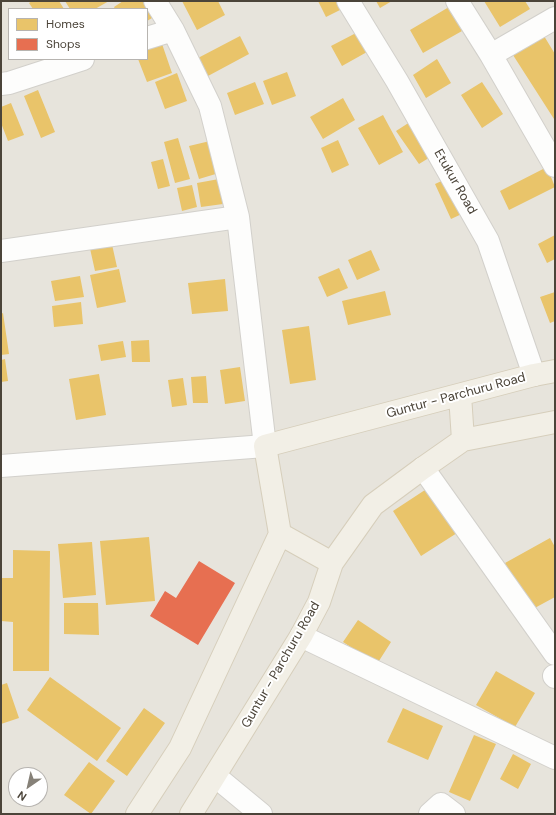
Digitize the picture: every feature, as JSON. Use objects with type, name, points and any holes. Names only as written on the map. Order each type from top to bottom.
[{"type":"main road","name":"Guntur - Parchuru Road","points":[[265,446],[545,373]]},
{"type":"main road","points":[[460,395],[463,440]]},
{"type":"main road","name":"Guntur - Parchuru Road","points":[[191,814],[300,636],[319,602],[332,563],[373,505],[463,440],[555,422]]},
{"type":"main road","points":[[137,814],[180,748],[280,534],[265,446]]},
{"type":"main road","points":[[280,534],[332,563]]},
{"type":"street","points":[[155,1],[173,30],[210,106],[238,217],[265,446]]},
{"type":"street","name":"Etukur Road","points":[[348,1],[397,80],[488,241],[545,373]]},
{"type":"street","points":[[458,1],[555,166]]},
{"type":"street","points":[[491,55],[555,18]]},
{"type":"street","points":[[148,38],[173,30]]},
{"type":"street","points":[[1,84],[10,83],[80,60]]},
{"type":"street","points":[[1,251],[238,217]]},
{"type":"street","name":"Guntur - Parchuru Road","points":[[1,466],[265,446]]},
{"type":"street","points":[[423,468],[555,654]]},
{"type":"street","points":[[300,636],[555,758]]},
{"type":"street","points":[[215,776],[261,814]]},
{"type":"street","points":[[430,814],[441,804],[454,814]]},
{"type":"shaded area","points":[[1,1],[555,1],[555,814],[1,814]]},
{"type":"building: Homes","points":[[32,1],[59,1],[63,8],[32,8],[29,3]]},
{"type":"building: Homes","points":[[65,1],[109,1],[97,8],[69,8]]},
{"type":"building: Homes","points":[[123,1],[149,1],[157,15],[148,20],[148,8],[114,7]]},
{"type":"building: Homes","points":[[182,1],[218,1],[225,15],[197,30]]},
{"type":"building: Homes","points":[[318,1],[343,1],[346,7],[326,17]]},
{"type":"building: Homes","points":[[376,1],[392,1],[380,8]]},
{"type":"building: Homes","points":[[484,1],[525,1],[530,9],[500,27]]},
{"type":"building: Homes","points":[[449,7],[462,31],[423,53],[410,30]]},
{"type":"building: Homes","points":[[356,33],[367,52],[342,66],[331,46]]},
{"type":"building: Homes","points":[[240,36],[249,54],[208,76],[198,58]]},
{"type":"building: Homes","points":[[544,36],[555,54],[554,119],[513,55]]},
{"type":"building: Homes","points":[[161,41],[172,73],[147,82],[138,60],[148,60],[148,45]]},
{"type":"building: Homes","points":[[437,59],[451,83],[426,98],[413,75]]},
{"type":"building: Homes","points":[[287,72],[296,96],[272,105],[263,81]]},
{"type":"building: Homes","points":[[177,73],[187,101],[165,109],[155,82]]},
{"type":"building: Homes","points":[[255,82],[264,104],[235,115],[227,93]]},
{"type":"building: Homes","points":[[482,82],[503,114],[482,128],[461,95]]},
{"type":"building: Homes","points":[[38,90],[55,132],[41,138],[24,96]]},
{"type":"building: Homes","points":[[343,98],[355,120],[323,139],[310,117]]},
{"type":"building: Homes","points":[[11,103],[24,135],[8,141],[1,123],[1,107]]},
{"type":"building: Homes","points":[[383,115],[403,152],[379,165],[358,128]]},
{"type":"building: Homes","points":[[410,122],[432,156],[419,164],[396,131]]},
{"type":"building: Homes","points":[[178,138],[190,179],[175,183],[164,142]]},
{"type":"building: Homes","points":[[338,140],[349,165],[332,173],[321,148]]},
{"type":"building: Homes","points":[[210,141],[219,173],[199,179],[189,146]]},
{"type":"building: Homes","points":[[163,159],[170,186],[158,189],[151,162]]},
{"type":"building: Homes","points":[[547,167],[555,187],[509,210],[500,191]]},
{"type":"building: Homes","points":[[448,178],[466,212],[451,219],[435,184]]},
{"type":"building: Homes","points":[[219,179],[223,204],[201,207],[197,183]]},
{"type":"building: Homes","points":[[192,185],[197,207],[182,211],[177,188]]},
{"type":"building: Homes","points":[[555,235],[555,259],[547,263],[538,244]]},
{"type":"building: Homes","points":[[111,240],[117,267],[95,271],[89,244]]},
{"type":"building: Homes","points":[[371,250],[380,270],[357,280],[348,260]]},
{"type":"building: Homes","points":[[339,268],[348,288],[327,297],[318,277]]},
{"type":"building: Homes","points":[[119,269],[126,302],[97,308],[90,275]]},
{"type":"building: Homes","points":[[80,276],[84,297],[55,301],[51,281]]},
{"type":"building: Homes","points":[[225,279],[228,311],[192,314],[188,283]]},
{"type":"building: Homes","points":[[385,291],[391,315],[348,325],[342,301]]},
{"type":"building: Homes","points":[[555,292],[555,321],[550,323],[540,297]]},
{"type":"building: Homes","points":[[81,302],[83,324],[54,327],[52,306]]},
{"type":"building: Homes","points":[[3,313],[9,354],[1,355],[1,314]]},
{"type":"building: Homes","points":[[309,326],[316,380],[290,384],[282,330]]},
{"type":"building: Homes","points":[[149,340],[150,362],[132,362],[131,341]]},
{"type":"building: Homes","points":[[123,341],[126,357],[101,361],[98,345]]},
{"type":"building: Homes","points":[[5,359],[8,381],[1,382],[1,360]]},
{"type":"building: Homes","points":[[240,367],[245,401],[225,404],[220,370]]},
{"type":"building: Homes","points":[[99,374],[106,415],[76,420],[69,379]]},
{"type":"building: Homes","points":[[206,376],[208,403],[193,403],[191,377]]},
{"type":"building: Homes","points":[[183,378],[187,405],[172,407],[168,380]]},
{"type":"building: Homes","points":[[428,488],[457,533],[421,556],[393,511]]},
{"type":"building: Homes","points":[[149,537],[155,601],[106,605],[100,541]]},
{"type":"building: Homes","points":[[550,538],[555,547],[555,597],[531,610],[505,563]]},
{"type":"building: Homes","points":[[92,542],[96,595],[63,598],[58,544]]},
{"type":"building: Homes","points":[[13,550],[50,551],[49,671],[13,671],[13,622],[1,621],[1,578],[13,578]]},
{"type":"building: Homes","points":[[64,603],[98,603],[99,635],[64,634]]},
{"type":"building: Homes","points":[[358,620],[391,642],[377,664],[343,642]]},
{"type":"building: Homes","points":[[496,671],[535,693],[515,727],[476,705]]},
{"type":"building: Homes","points":[[50,677],[121,728],[97,761],[27,710]]},
{"type":"building: Homes","points":[[7,683],[19,718],[1,724],[1,685]]},
{"type":"building: Homes","points":[[144,708],[165,723],[127,776],[106,761]]},
{"type":"building: Homes","points":[[403,708],[443,726],[428,760],[387,742]]},
{"type":"building: Homes","points":[[474,735],[496,744],[470,801],[449,792]]},
{"type":"building: Homes","points":[[513,754],[531,764],[518,789],[500,779]]},
{"type":"building: Homes","points":[[89,762],[115,781],[91,814],[64,795]]},
{"type":"building: Shops","points":[[199,561],[235,583],[198,645],[150,616],[165,591],[176,598]]}]
